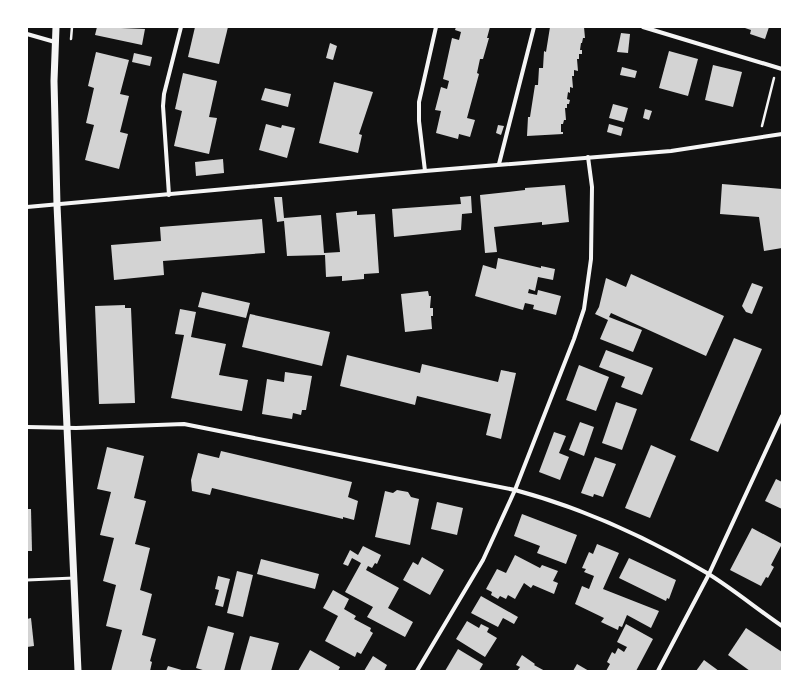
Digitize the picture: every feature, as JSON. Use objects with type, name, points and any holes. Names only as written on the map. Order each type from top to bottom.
[{"type":"street","points":[[56,27],[57,205],[78,671]]},
{"type":"street","points":[[169,195],[163,112],[164,94],[181,27]]},
{"type":"street","points":[[425,171],[419,121],[420,102],[436,27]]},
{"type":"street","points":[[499,164],[534,27]]},
{"type":"street","points":[[643,27],[780,69]]},
{"type":"street","points":[[27,34],[55,42]]},
{"type":"street","points":[[27,207],[499,164],[671,151],[782,134]]},
{"type":"street","points":[[417,671],[483,560],[515,490],[574,339],[584,309],[591,259],[593,224],[592,187],[588,157]]},
{"type":"street","points":[[658,671],[709,574],[782,416]]},
{"type":"street","points":[[27,427],[184,424],[515,490],[537,496],[618,528],[663,548],[709,574],[782,626]]},
{"type":"lane","points":[[27,580],[74,578]]},
{"type":"path","points":[[759,138],[780,69]]},
{"type":"building","points":[[97,27],[145,29],[142,45],[95,35]]},
{"type":"building","points":[[195,27],[228,27],[219,64],[188,57]]},
{"type":"building","points":[[456,27],[490,27],[487,38],[489,38],[483,59],[480,59],[477,73],[479,74],[467,118],[475,120],[470,137],[459,134],[458,139],[436,133],[441,111],[435,110],[441,87],[447,89],[449,81],[443,79],[452,38],[459,40],[461,32],[455,30]]},
{"type":"building","points":[[550,27],[584,27],[585,38],[583,38],[580,50],[582,50],[582,54],[579,54],[579,59],[577,59],[578,71],[574,70],[574,76],[572,76],[573,88],[570,87],[570,93],[568,92],[567,99],[570,100],[569,104],[567,104],[567,108],[565,108],[566,120],[564,120],[563,124],[561,124],[561,132],[563,132],[563,134],[527,136],[528,117],[530,117],[535,85],[538,85],[539,68],[543,68],[544,51],[546,52]]},
{"type":"building","points":[[742,27],[769,27],[765,39],[750,34],[751,30]]},
{"type":"building","points":[[621,33],[630,34],[628,53],[617,52]]},
{"type":"building","points":[[330,43],[337,46],[333,60],[326,58]]},
{"type":"building","points":[[669,51],[698,59],[688,96],[659,88]]},
{"type":"building","points":[[96,52],[129,60],[120,94],[129,96],[120,132],[128,134],[119,169],[85,160],[94,125],[86,123],[94,88],[88,86]]},
{"type":"building","points":[[134,53],[152,57],[150,66],[132,62]]},
{"type":"building","points":[[713,65],[742,72],[733,107],[705,100]]},
{"type":"building","points":[[622,67],[637,71],[635,78],[620,75]]},
{"type":"building","points":[[183,73],[217,81],[209,117],[217,118],[209,154],[174,146],[182,111],[175,109]]},
{"type":"building","points":[[334,82],[373,92],[359,134],[362,135],[358,153],[319,143]]},
{"type":"building","points":[[265,88],[291,94],[288,107],[261,100]]},
{"type":"building","points":[[613,104],[628,108],[624,122],[609,118]]},
{"type":"building","points":[[645,109],[652,111],[649,120],[643,118]]},
{"type":"building","points":[[266,124],[281,128],[282,125],[295,128],[287,158],[259,150]]},
{"type":"building","points":[[609,124],[623,128],[621,136],[607,132]]},
{"type":"building","points":[[498,125],[504,126],[501,135],[496,133]]},
{"type":"building","points":[[223,159],[224,173],[196,176],[195,162]]},
{"type":"building","points":[[722,184],[782,189],[782,248],[764,251],[759,217],[720,214]]},
{"type":"building","points":[[565,185],[569,222],[542,225],[542,222],[494,227],[497,252],[485,253],[480,195],[525,190],[525,188]]},
{"type":"building","points":[[471,196],[472,213],[462,214],[461,230],[394,237],[392,209],[461,204],[460,197]]},
{"type":"building","points":[[274,197],[282,197],[284,218],[321,215],[324,253],[340,252],[336,213],[357,211],[357,215],[375,214],[379,273],[364,274],[364,279],[342,281],[342,276],[326,277],[325,255],[287,256],[284,221],[277,222]]},
{"type":"building","points":[[262,219],[265,253],[163,261],[164,275],[114,280],[111,245],[161,241],[160,227]]},
{"type":"building","points":[[498,258],[541,268],[541,266],[555,269],[553,280],[538,277],[535,291],[529,289],[528,293],[537,295],[538,290],[561,296],[556,315],[533,309],[534,305],[525,303],[523,310],[475,296],[483,265],[496,269]]},
{"type":"building","points":[[631,274],[724,316],[706,356],[611,313],[609,317],[642,330],[633,352],[600,339],[608,320],[595,314],[599,307],[606,278],[626,287]]},
{"type":"building","points":[[752,283],[763,287],[752,314],[746,312],[742,306]]},
{"type":"building","points":[[428,291],[429,296],[431,296],[430,308],[433,308],[433,316],[431,316],[432,329],[405,332],[401,294]]},
{"type":"building","points":[[202,292],[250,303],[246,318],[198,307]]},
{"type":"building","points":[[125,305],[125,308],[131,308],[135,403],[99,404],[95,306]]},
{"type":"building","points":[[180,309],[196,312],[191,337],[226,344],[219,375],[248,380],[242,411],[171,398],[184,335],[175,334]]},
{"type":"building","points":[[250,314],[330,332],[322,366],[242,347]]},
{"type":"building","points":[[734,338],[762,349],[718,452],[690,440]]},
{"type":"building","points":[[606,350],[653,368],[642,395],[621,387],[625,377],[599,367]]},
{"type":"building","points":[[347,355],[420,373],[422,364],[498,382],[501,370],[516,373],[501,439],[486,435],[491,414],[417,396],[415,405],[340,386]]},
{"type":"building","points":[[579,365],[609,377],[596,411],[566,400]]},
{"type":"building","points":[[285,372],[312,376],[306,410],[302,410],[301,415],[293,413],[292,419],[262,414],[267,379],[284,382]]},
{"type":"building","points":[[616,402],[637,409],[622,450],[602,443]]},
{"type":"building","points":[[580,422],[594,427],[584,456],[569,450]]},
{"type":"building","points":[[554,432],[566,436],[559,453],[569,457],[560,480],[539,472]]},
{"type":"building","points":[[651,445],[676,456],[650,518],[625,508]]},
{"type":"building","points":[[107,447],[144,456],[134,498],[146,501],[135,544],[150,548],[140,590],[152,594],[142,635],[156,639],[150,661],[152,662],[150,671],[111,671],[122,630],[106,626],[116,585],[103,581],[114,538],[100,535],[111,492],[97,489]]},
{"type":"building","points":[[221,451],[352,482],[348,497],[358,501],[354,520],[343,517],[343,519],[212,488],[210,495],[192,491],[191,480],[198,453],[219,458]]},
{"type":"building","points":[[595,457],[616,464],[603,497],[594,494],[593,497],[581,493]]},
{"type":"building","points":[[776,479],[782,482],[782,509],[765,501]]},
{"type":"building","points":[[397,490],[408,492],[411,497],[419,499],[410,545],[375,537],[385,491],[393,493]]},
{"type":"building","points":[[437,502],[463,508],[457,535],[431,529]]},
{"type":"building","points":[[27,509],[31,509],[32,551],[27,551]]},
{"type":"building","points":[[522,514],[577,535],[566,564],[537,553],[540,546],[514,536]]},
{"type":"building","points":[[752,528],[782,544],[771,565],[774,567],[768,578],[766,577],[761,586],[730,570]]},
{"type":"building","points":[[597,544],[619,553],[603,589],[659,611],[651,628],[627,615],[622,627],[619,626],[618,630],[601,622],[604,618],[575,604],[582,586],[589,589],[594,576],[584,572],[586,569],[582,568],[589,552],[593,554]]},
{"type":"building","points":[[363,546],[381,555],[377,564],[375,563],[372,568],[368,566],[366,570],[399,588],[388,608],[413,622],[405,637],[367,617],[373,607],[345,592],[361,563],[352,558],[348,566],[343,564],[350,550],[358,555]]},
{"type":"building","points":[[515,555],[540,568],[542,565],[558,571],[553,581],[558,583],[554,594],[533,585],[531,588],[524,583],[515,599],[508,595],[506,599],[500,596],[498,599],[491,595],[492,592],[486,589],[497,569],[506,573]]},
{"type":"building","points":[[422,557],[444,570],[430,595],[403,580],[413,562],[418,565]]},
{"type":"building","points":[[629,558],[676,580],[669,599],[667,598],[666,601],[619,578]]},
{"type":"building","points":[[261,559],[319,574],[315,589],[257,574]]},
{"type":"building","points":[[237,571],[253,575],[243,617],[227,613]]},
{"type":"building","points":[[218,576],[230,579],[223,607],[215,605],[219,590],[215,589]]},
{"type":"building","points":[[333,590],[349,599],[344,609],[356,616],[354,619],[371,628],[370,631],[373,633],[361,654],[357,652],[355,657],[325,641],[338,616],[323,608]]},
{"type":"building","points":[[481,596],[518,617],[514,624],[503,618],[498,627],[471,613]]},
{"type":"building","points":[[31,618],[34,646],[27,647],[27,619]]},
{"type":"building","points":[[467,621],[479,628],[481,624],[489,628],[487,632],[497,638],[485,657],[456,639]]},
{"type":"building","points":[[626,624],[653,639],[636,671],[606,671],[610,664],[607,662],[612,652],[615,654],[618,648],[624,652],[627,647],[617,642]]},
{"type":"building","points":[[208,626],[234,633],[224,671],[206,671],[196,668]]},
{"type":"building","points":[[746,628],[782,652],[782,671],[750,671],[728,655]]},
{"type":"building","points":[[250,636],[279,643],[271,671],[240,671]]},
{"type":"building","points":[[458,649],[483,664],[479,671],[445,671]]},
{"type":"building","points":[[310,650],[340,667],[338,671],[298,671]]},
{"type":"building","points":[[522,655],[535,664],[534,665],[545,671],[517,671],[520,667],[516,665]]},
{"type":"building","points":[[373,656],[387,665],[384,671],[364,671]]},
{"type":"building","points":[[704,660],[719,671],[696,671]]},
{"type":"building","points":[[577,664],[589,671],[573,671]]},
{"type":"building","points":[[168,666],[185,671],[166,671]]}]
